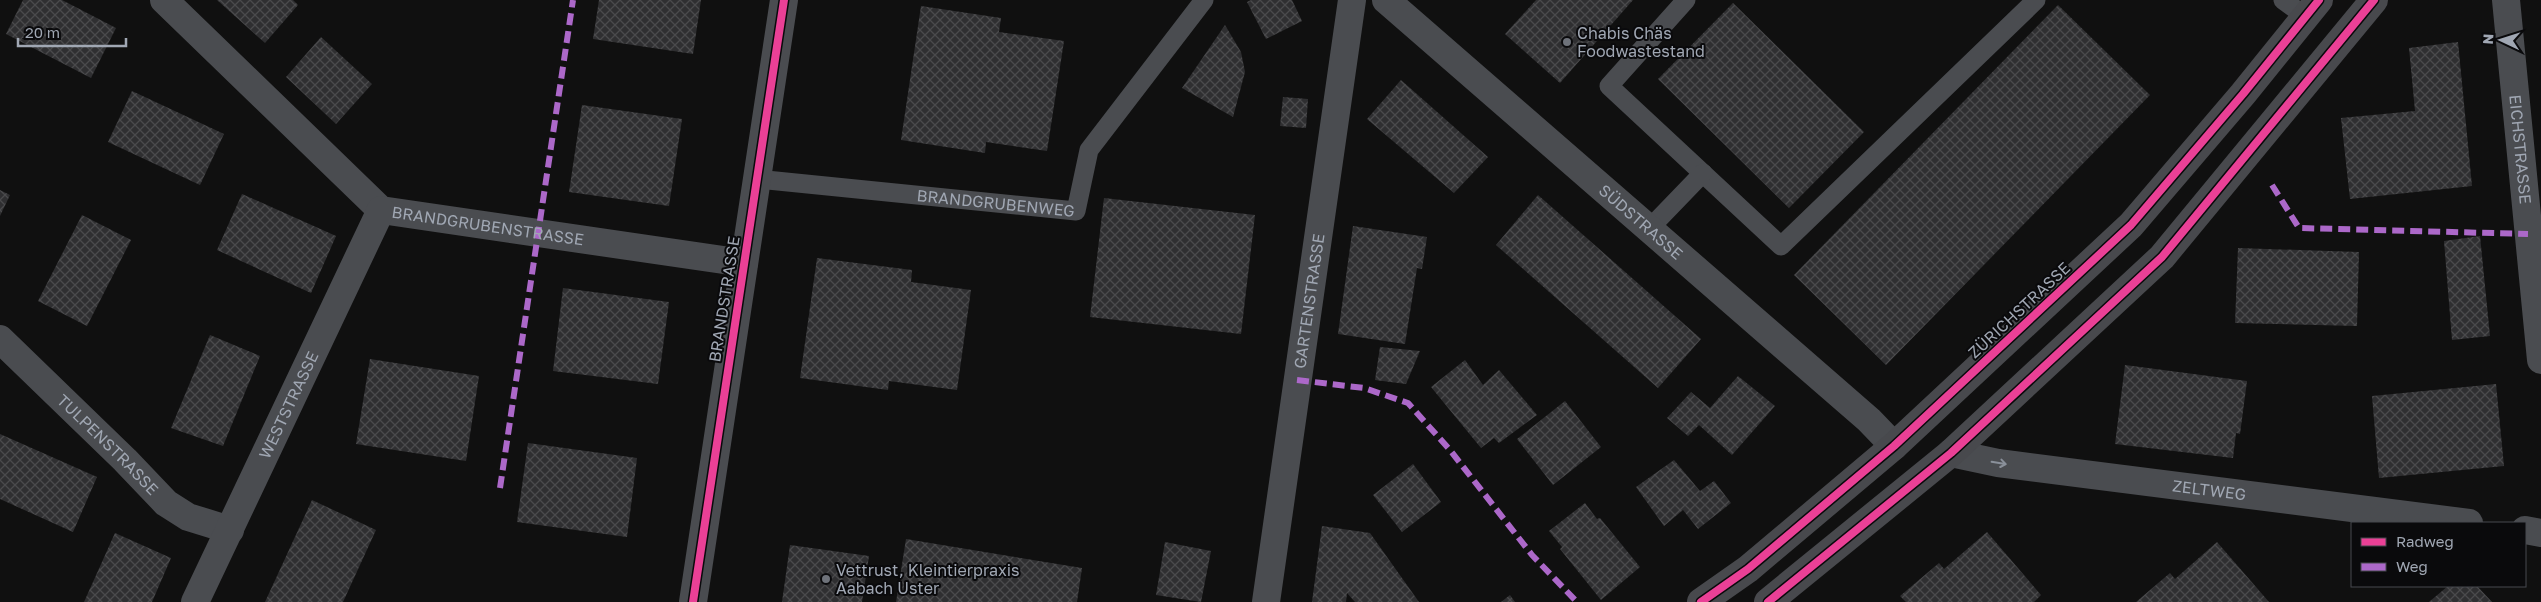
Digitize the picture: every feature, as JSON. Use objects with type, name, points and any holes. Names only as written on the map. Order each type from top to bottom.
[{"type":"main road","points":[[1768,602],[1951,453],[2162,257],[2374,0]]},
{"type":"main road","name":"ZÜRICHSTRASSE","points":[[1701,602],[1748,569],[1894,446],[2132,225],[2312,9]]},
{"type":"street","name":"BRANDGRUBENSTRASSE","points":[[164,0],[381,210],[744,263]]},
{"type":"street","name":"BRANDSTRASSE","points":[[693,602],[784,0]]},
{"type":"street","name":"GARTENSTRASSE","points":[[1266,602],[1352,0]]},
{"type":"street","name":"SÜDSTRASSE","points":[[1386,0],[1869,420],[1894,446]]},
{"type":"street","name":"EICHSTRASSE","points":[[2506,0],[2541,360]]},
{"type":"street","name":"WESTSTRASSE","points":[[195,602],[381,210]]},
{"type":"street","name":"TULPENSTRASSE","points":[[0,339],[125,460],[166,503],[188,517],[230,530]]},
{"type":"street","name":"ZELTWEG","points":[[1951,453],[1998,463],[2419,512],[2464,522]]},
{"type":"street","points":[[2526,530],[2541,533]]},
{"type":"lane","name":"BRANDGRUBENWEG","points":[[757,179],[1076,211],[1090,150],[1204,0]]},
{"type":"lane","points":[[1686,0],[1610,86],[1780,246],[2036,0]]},
{"type":"lane","points":[[2283,0],[2312,9]]},
{"type":"lane","points":[[1649,229],[1703,173]]},
{"type":"building","points":[[23,0],[62,0],[116,28],[91,78],[6,34]]},
{"type":"building","points":[[217,0],[293,0],[298,5],[265,43]]},
{"type":"building","points":[[599,0],[701,0],[693,54],[593,39]]},
{"type":"building","points":[[1251,0],[1292,0],[1302,21],[1266,39],[1247,2]]},
{"type":"building","points":[[1536,0],[1633,0],[1560,83],[1505,34]]},
{"type":"building","points":[[1733,3],[1864,132],[1789,208],[1658,79]]},
{"type":"building","points":[[2058,5],[2150,95],[1886,365],[1794,275]]},
{"type":"building","points":[[921,6],[1001,18],[999,32],[1064,41],[1047,151],[986,142],[985,153],[901,140]]},
{"type":"building","points":[[1225,25],[1241,52],[1245,72],[1233,117],[1182,88]]},
{"type":"building","points":[[321,37],[372,84],[336,124],[286,77]]},
{"type":"building","points":[[2458,42],[2472,186],[2350,199],[2341,118],[2415,111],[2409,48]]},
{"type":"building","points":[[1401,80],[1488,157],[1454,193],[1367,119]]},
{"type":"building","points":[[132,91],[224,134],[200,185],[108,142]]},
{"type":"building","points":[[1283,97],[1308,99],[1306,128],[1280,126]]},
{"type":"building","points":[[582,105],[682,119],[669,206],[569,192]]},
{"type":"building","points":[[0,190],[10,195],[0,216]]},
{"type":"building","points":[[242,194],[336,236],[311,293],[217,250]]},
{"type":"building","points":[[1538,195],[1701,339],[1658,388],[1496,245]]},
{"type":"building","points":[[1104,198],[1255,215],[1241,334],[1090,317]]},
{"type":"building","points":[[82,215],[131,240],[87,326],[38,301]]},
{"type":"building","points":[[1353,226],[1427,237],[1422,269],[1417,268],[1405,344],[1338,334]]},
{"type":"building","points":[[2480,236],[2490,336],[2452,340],[2444,241]]},
{"type":"building","points":[[2238,248],[2359,252],[2357,326],[2235,323]]},
{"type":"building","points":[[817,258],[912,270],[911,282],[971,290],[957,390],[889,381],[888,390],[800,378]]},
{"type":"building","points":[[563,288],[669,302],[658,384],[553,371]]},
{"type":"building","points":[[210,335],[260,356],[223,446],[171,428]]},
{"type":"building","points":[[1380,347],[1420,351],[1406,384],[1375,380]]},
{"type":"building","points":[[370,359],[479,376],[466,461],[356,444]]},
{"type":"building","points":[[1465,360],[1483,385],[1499,370],[1537,415],[1499,443],[1494,438],[1481,448],[1431,387]]},
{"type":"building","points":[[2125,365],[2247,381],[2240,434],[2236,433],[2233,458],[2115,444]]},
{"type":"building","points":[[1738,376],[1775,406],[1732,455],[1699,425],[1688,436],[1667,418],[1691,392],[1710,408]]},
{"type":"building","points":[[2496,384],[2504,466],[2379,478],[2372,396]]},
{"type":"building","points":[[1565,401],[1601,447],[1553,485],[1517,439]]},
{"type":"building","points":[[0,434],[97,477],[73,532],[0,499]]},
{"type":"building","points":[[528,443],[637,458],[627,537],[517,522]]},
{"type":"building","points":[[1674,460],[1700,491],[1714,481],[1731,503],[1698,529],[1683,510],[1664,526],[1636,487]]},
{"type":"building","points":[[1413,464],[1441,502],[1402,532],[1373,495]]},
{"type":"building","points":[[312,500],[376,530],[343,602],[265,602]]},
{"type":"building","points":[[1585,503],[1597,519],[1600,518],[1640,567],[1601,600],[1560,549],[1562,547],[1549,531]]},
{"type":"building","points":[[1322,526],[1370,533],[1419,602],[1355,602],[1347,593],[1346,602],[1312,602]]},
{"type":"building","points":[[1987,532],[2041,595],[2034,602],[1906,602],[1900,596],[1939,563],[1944,569]]},
{"type":"building","points":[[115,533],[171,558],[152,602],[84,602]]},
{"type":"building","points":[[906,539],[1082,568],[1077,602],[896,602]]},
{"type":"building","points":[[1165,542],[1211,551],[1201,602],[1156,595]]},
{"type":"building","points":[[2217,542],[2269,602],[2136,602],[2170,573],[2175,579]]},
{"type":"building","name":"Vettrust, Kleintierpraxis Aabach Uster","points":[[790,545],[869,556],[862,602],[782,602]]},
{"type":"building","points":[[2447,587],[2478,587],[2492,602],[2429,602]]},
{"type":"building","points":[[1510,595],[1515,602],[1501,602]]},
{"type":"marked path","points":[[500,488],[573,0]]},
{"type":"marked path","points":[[2272,185],[2299,228],[2528,234]]},
{"type":"marked path","points":[[1297,380],[1364,388],[1408,403],[1450,450],[1532,555],[1577,602]]},
{"type":"cycle path","points":[[693,602],[784,0]]},
{"type":"cycle path","points":[[1701,602],[1748,569],[1894,446],[2131,225],[2243,94],[2319,0]]},
{"type":"cycle path","points":[[1768,602],[1951,453],[2162,257],[2374,0]]},
{"type":"place","name":"Chabis Chäs Foodwastestand","points":[[1567,42]]},
{"type":"place","name":"Vettrust, Kleintierpraxis Aabach Uster","points":[[826,579]]}]
